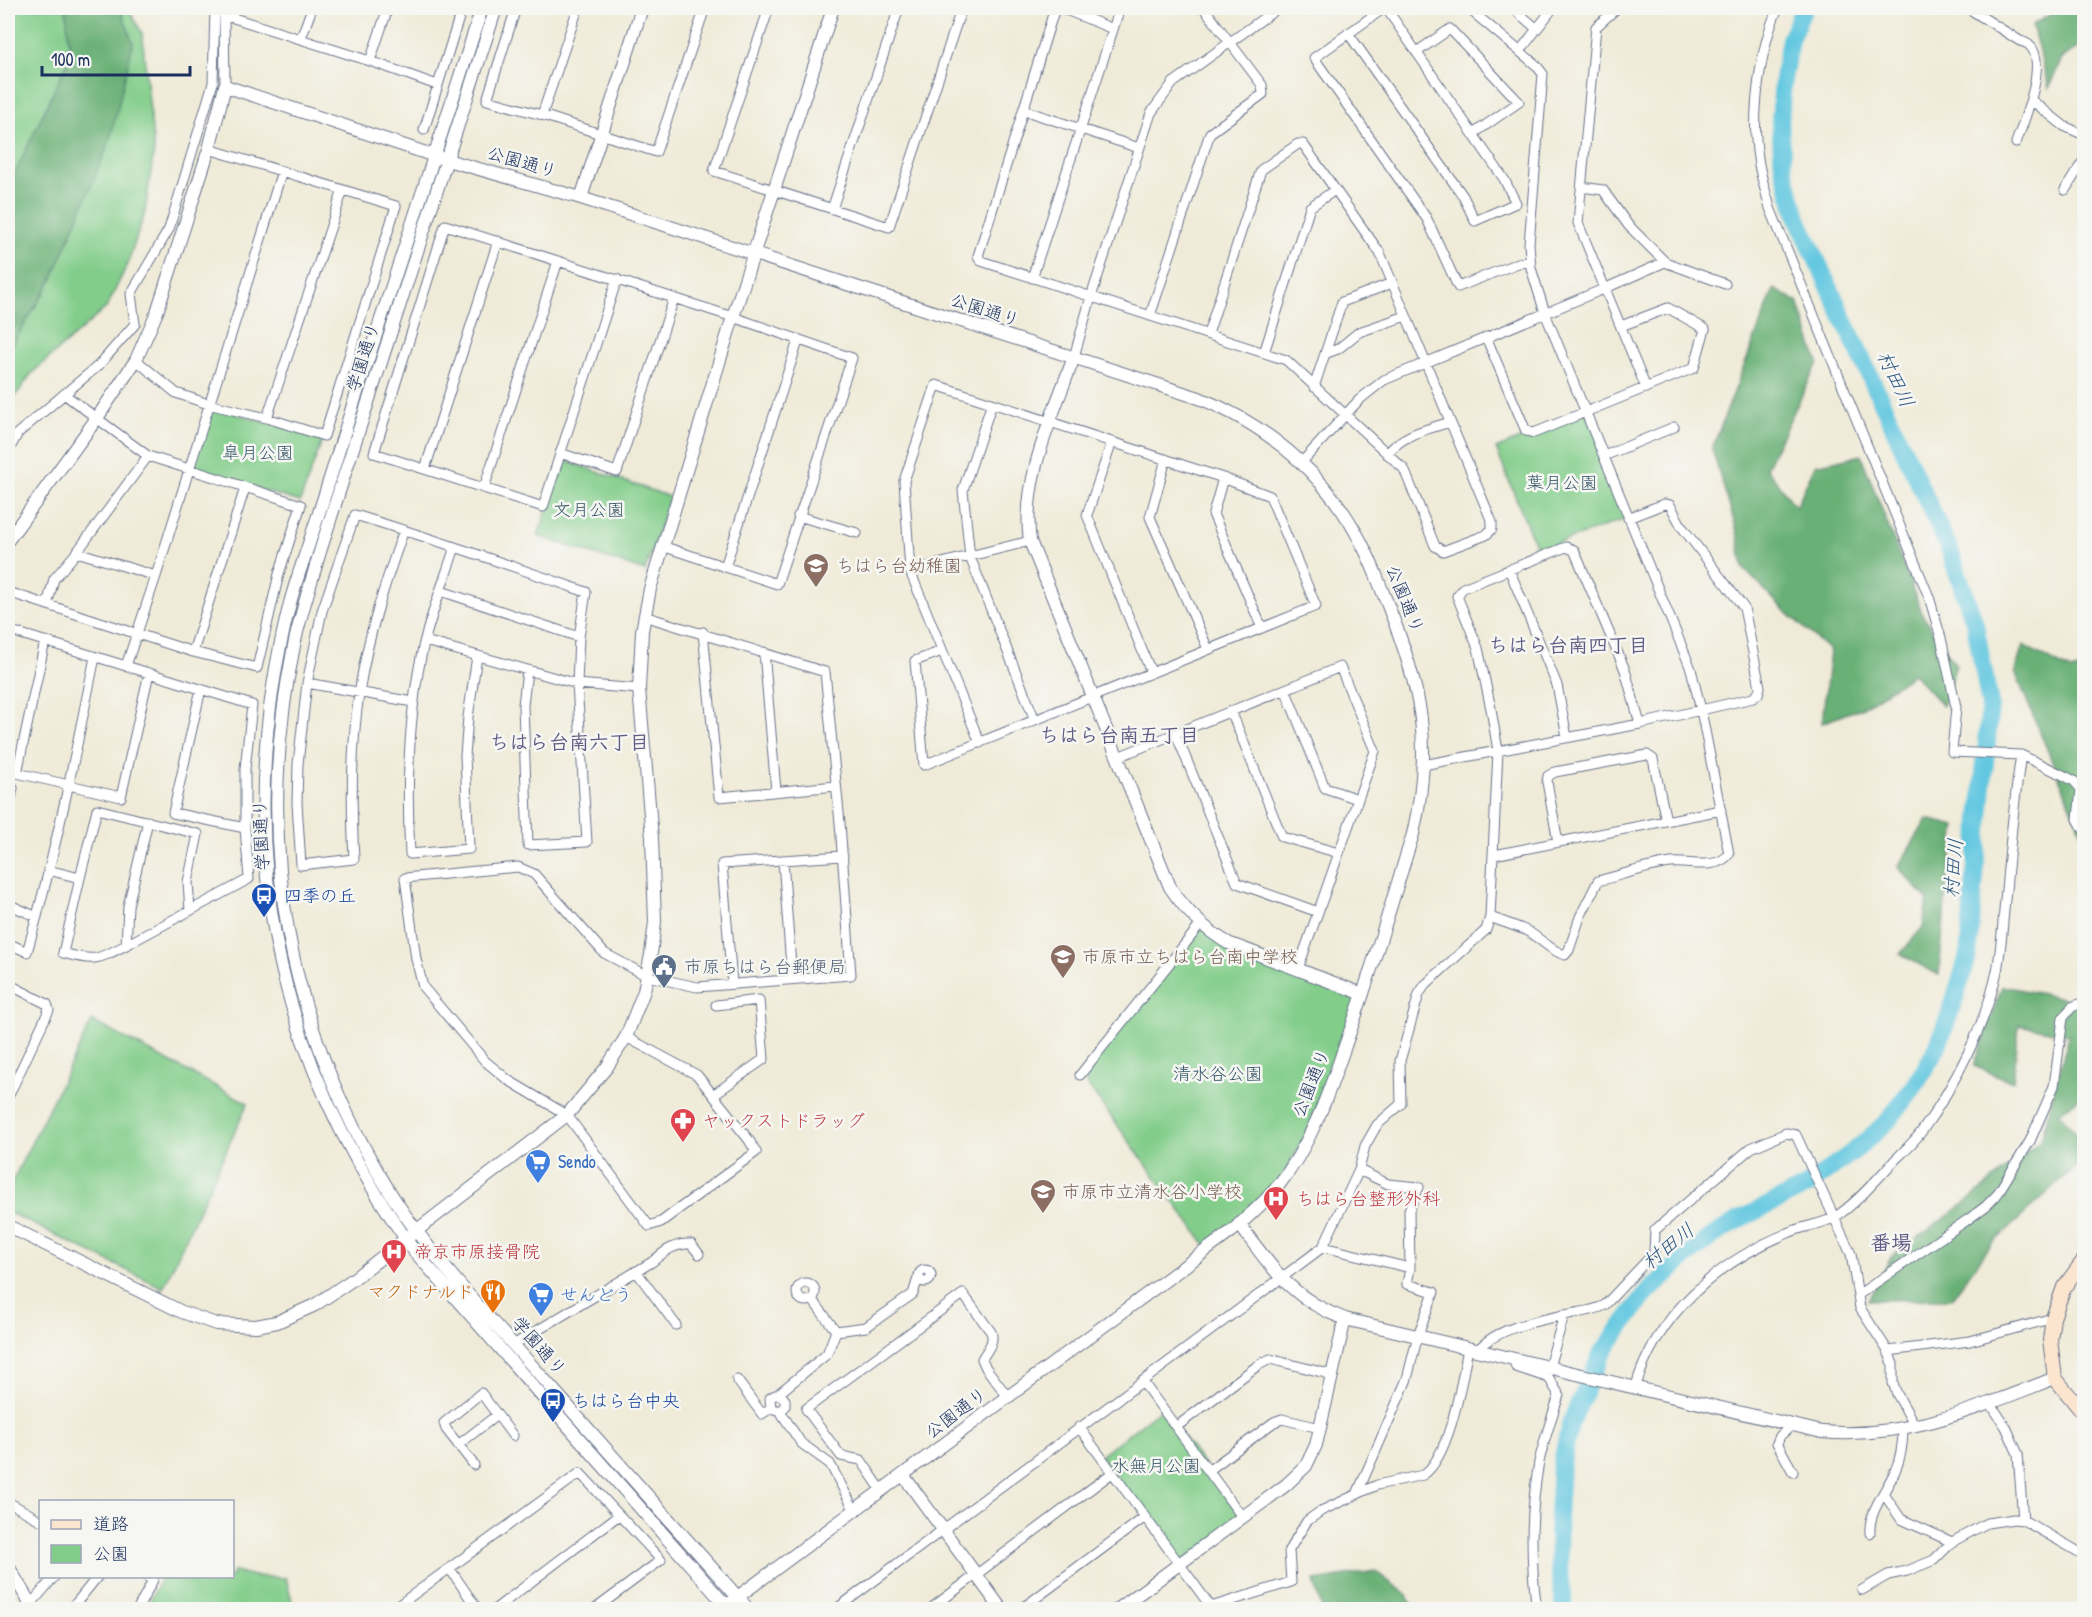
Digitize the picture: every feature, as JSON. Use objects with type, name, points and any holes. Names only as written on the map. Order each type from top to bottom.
[{"type":"main road","points":[[2085,1260],[2064,1287],[2053,1317],[2050,1340],[2055,1378],[2085,1414]]},
{"type":"street","points":[[8,452],[18,433],[99,366],[135,324],[131,294],[169,229],[213,82],[215,8]]},
{"type":"street","points":[[301,38],[312,8]]},
{"type":"street","points":[[370,61],[388,8]]},
{"type":"street","points":[[424,130],[462,8]]},
{"type":"street","name":"学園通り","points":[[482,8],[441,158],[302,613],[287,683],[278,756],[278,832],[282,901],[295,970],[309,1020],[336,1092],[360,1142],[394,1198],[417,1231],[513,1345],[749,1610]]},
{"type":"street","name":"学園通り","points":[[496,8],[441,158],[291,601],[270,705],[265,747],[263,794],[269,897],[276,944],[297,1028],[320,1088],[349,1150],[382,1205],[406,1240],[725,1608]]},
{"type":"street","points":[[516,8],[487,100],[542,115],[656,152],[705,8]]},
{"type":"street","points":[[542,115],[578,8]]},
{"type":"street","points":[[581,198],[642,8]]},
{"type":"street","points":[[769,8],[714,171],[889,227],[961,10],[952,8]]},
{"type":"street","points":[[8,1226],[182,1312],[216,1324],[256,1326],[276,1322],[315,1305],[406,1240],[567,1115],[607,1067],[626,1037],[639,1008],[647,976],[655,922],[652,838],[639,689],[644,616],[652,578],[753,253],[833,8]]},
{"type":"street","points":[[832,209],[899,8]]},
{"type":"street","points":[[1113,29],[1058,8],[1023,110],[978,256],[981,261],[1286,360],[1404,469],[1435,546],[1443,551],[1486,535],[1492,529],[1492,522],[1380,253],[1303,144],[1298,144],[1261,170],[1208,334]]},
{"type":"street","points":[[1032,278],[1120,8]]},
{"type":"street","points":[[1150,316],[1210,133],[1263,94],[1262,85],[1204,8]]},
{"type":"street","points":[[1278,8],[1173,83],[1152,113],[1030,488],[1028,524],[1030,541],[1170,887],[1201,924],[1228,943],[1364,994]]},
{"type":"street","points":[[1348,33],[1463,196],[1476,221],[1516,203],[1504,179],[1418,51],[1385,8],[1348,33],[1314,58],[1427,219],[1458,287],[1518,264],[1530,262]]},
{"type":"street","points":[[1468,8],[1541,69],[1543,74],[1530,223],[1530,262],[1536,288],[1691,669],[1729,854],[1725,859],[1711,864],[1671,863],[1598,881],[1580,917],[1569,950],[1564,955],[1527,931],[1490,917]]},
{"type":"street","points":[[1513,8],[1537,29]]},
{"type":"street","points":[[1520,51],[1553,8]]},
{"type":"street","points":[[1617,8],[1596,27],[1578,224],[1646,388]]},
{"type":"street","points":[[1778,8],[1769,28],[1762,57],[1757,103],[1757,158],[1770,208],[1929,597],[1941,638],[1956,707],[1952,752],[2021,755],[2074,781],[2081,793],[2078,819],[2085,830]]},
{"type":"street","points":[[1968,8],[2029,45],[2034,51],[2036,78],[2016,143]]},
{"type":"street","points":[[8,540],[98,418],[136,360],[157,312],[209,149],[225,86],[226,11],[437,86]]},
{"type":"street","points":[[1418,51],[1450,29],[1519,102],[1473,134]]},
{"type":"street","name":"公園通り","points":[[225,86],[441,158],[581,198],[753,253],[1219,406],[1264,431],[1302,462],[1325,487],[1353,527],[1367,553],[1401,636],[1415,681],[1424,733],[1419,810],[1364,994],[1329,1090],[1297,1159],[1278,1186],[1239,1224],[725,1608]]},
{"type":"street","points":[[2031,100],[2064,126],[2085,135]]},
{"type":"street","points":[[1023,110],[1139,148]]},
{"type":"street","points":[[136,360],[177,393],[208,404],[267,418],[324,436],[396,206],[209,149]]},
{"type":"street","points":[[2065,190],[2085,160]]},
{"type":"street","points":[[126,666],[282,171]]},
{"type":"street","points":[[1582,187],[1603,190],[1628,225],[1665,262],[1725,284]]},
{"type":"street","points":[[267,418],[343,190]]},
{"type":"street","points":[[1264,353],[1310,207],[1335,190]]},
{"type":"street","points":[[617,279],[543,507],[374,453],[446,225],[617,279],[674,298],[733,316],[798,341],[852,358],[777,584],[662,546]]},
{"type":"street","points":[[425,469],[498,241]]},
{"type":"street","points":[[484,488],[558,261]]},
{"type":"street","points":[[1302,462],[1359,400],[1384,380],[1665,262]]},
{"type":"street","points":[[1314,387],[1342,302],[1392,283]]},
{"type":"street","points":[[560,453],[617,472],[674,298]]},
{"type":"street","points":[[1486,337],[1526,431],[1534,433],[1694,368],[1705,328],[1668,308],[1622,326]]},
{"type":"street","points":[[1327,352],[1338,349],[1359,332],[1406,316]]},
{"type":"street","points":[[725,567],[798,341]]},
{"type":"street","points":[[942,651],[915,661],[924,765],[1316,606],[1270,496],[1166,459],[936,385],[904,481],[910,571],[980,742]]},
{"type":"street","points":[[8,592],[193,652],[257,668],[279,574],[301,505],[147,456],[64,394]]},
{"type":"street","points":[[992,403],[963,490],[970,557],[1035,720]]},
{"type":"street","points":[[1388,454],[1396,443],[1404,438],[1450,422]]},
{"type":"street","points":[[1604,456],[1674,427]]},
{"type":"street","points":[[1112,442],[1087,515],[1151,672]]},
{"type":"street","points":[[47,604],[54,579],[77,552],[147,456]]},
{"type":"street","points":[[1166,459],[1150,517],[1208,649]]},
{"type":"street","points":[[1223,478],[1213,514],[1262,628]]},
{"type":"street","points":[[193,652],[244,488]]},
{"type":"street","points":[[1423,765],[1640,724],[1753,698],[1758,694],[1760,687],[1744,608],[1682,527],[1670,505],[1664,504],[1628,518]]},
{"type":"street","points":[[404,530],[379,606],[359,693],[353,752],[351,821],[354,859],[301,865],[297,803],[307,683],[322,611],[355,515],[404,530],[586,592],[579,637],[577,684],[587,842],[528,845],[523,705],[527,671]]},
{"type":"street","points":[[798,516],[857,533]]},
{"type":"street","points":[[910,571],[1030,541]]},
{"type":"street","points":[[455,547],[425,641],[413,702],[407,797],[410,854],[469,849],[465,756],[477,656]]},
{"type":"street","points":[[835,1610],[1323,1247],[1359,1170],[1365,1146],[1377,1125],[1401,1104],[1400,1061],[1419,994],[1486,930],[1490,917],[1498,751],[1478,648],[1457,596],[1463,588],[1566,547],[1574,550],[1625,670],[1640,724]]},
{"type":"street","points":[[77,552],[156,576]]},
{"type":"street","points":[[1509,569],[1557,685],[1567,737]]},
{"type":"street","points":[[441,591],[579,637]]},
{"type":"street","points":[[626,1037],[697,1076],[749,1140],[756,1152],[661,1222],[649,1226],[567,1115],[508,1080],[485,1061],[423,987],[416,959],[405,878],[518,867],[534,874],[604,953],[647,976],[698,987],[851,975],[843,856],[825,672],[703,632],[644,616]]},
{"type":"street","points":[[8,630],[252,705],[245,769],[245,828],[249,879],[190,911],[100,959],[87,960],[63,953],[97,809],[198,834],[188,882],[190,911]]},
{"type":"street","points":[[703,632],[719,797],[836,786]]},
{"type":"street","points":[[45,641],[17,773],[121,797],[149,673]]},
{"type":"street","points":[[425,641],[577,684],[639,689]]},
{"type":"street","points":[[764,652],[776,791]]},
{"type":"street","points":[[8,943],[27,952],[69,784],[95,657]]},
{"type":"street","points":[[1118,757],[1340,667],[1375,751],[1298,969]]},
{"type":"street","points":[[307,683],[413,702]]},
{"type":"street","points":[[1285,689],[1325,788],[1358,799]]},
{"type":"street","points":[[201,690],[173,813],[245,828]]},
{"type":"street","points":[[1231,711],[1282,837],[1339,854]]},
{"type":"street","points":[[1176,734],[1237,883],[1318,912]]},
{"type":"street","points":[[1558,842],[1547,782],[1548,776],[1556,772],[1647,755],[1653,759],[1666,821]]},
{"type":"street","points":[[1635,1389],[1642,1365],[1658,1335],[1694,1291],[1731,1263],[1760,1246],[1790,1232],[1835,1217],[1866,1191],[1921,1133],[1943,1100],[1960,1070],[1997,972],[2014,801],[2021,755]]},
{"type":"street","points":[[8,786],[13,788],[8,813]]},
{"type":"street","points":[[1494,855],[1720,810]]},
{"type":"street","points":[[126,945],[128,906],[148,820]]},
{"type":"street","points":[[732,983],[722,864],[843,856]]},
{"type":"street","points":[[783,861],[792,979]]},
{"type":"street","points":[[48,870],[80,878]]},
{"type":"street","points":[[8,904],[37,917]]},
{"type":"street","points":[[1080,1075],[1201,924]]},
{"type":"street","points":[[8,984],[47,1004],[50,1010],[8,1097]]},
{"type":"street","points":[[713,1095],[764,1059],[759,1000],[716,1005]]},
{"type":"street","points":[[1858,1294],[1970,1218],[1996,1196],[2030,1141],[2054,1086],[2063,1018],[2072,1007],[2085,1002]]},
{"type":"street","points":[[1079,1427],[1211,1607],[1291,1582],[1289,1550],[1307,1521],[1321,1511],[1377,1485],[1423,1475],[1429,1471],[1458,1407],[1473,1349],[1506,1329],[1596,1310],[1605,1305],[1654,1253],[1655,1230],[1751,1148],[1786,1133],[1796,1135],[1851,1254],[1860,1308],[1888,1351],[1893,1364],[1893,1383],[1909,1427],[1897,1468],[1870,1520],[1870,1533]]},
{"type":"street","points":[[1357,1494],[1407,1379],[1418,1335],[1434,1292],[1407,1284],[1410,1268],[1409,1210],[1419,1187],[1388,1184],[1359,1170]]},
{"type":"street","points":[[1239,1224],[1280,1278],[1294,1292],[1314,1306],[1346,1320],[1418,1335],[1791,1426],[1839,1434],[1869,1434],[1909,1427],[1944,1419],[2055,1378]]},
{"type":"street","points":[[513,1345],[636,1271],[669,1248],[691,1244],[699,1254]]},
{"type":"street","points":[[1323,1247],[1410,1268]]},
{"type":"street","points":[[636,1271],[676,1325]]},
{"type":"street","points":[[836,1331],[866,1327],[913,1294],[918,1278]]},
{"type":"street","points":[[882,1491],[861,1460],[841,1456],[806,1409],[963,1294],[993,1335],[991,1345],[982,1359],[1008,1397]]},
{"type":"street","points":[[812,1299],[836,1331]]},
{"type":"street","points":[[1549,1367],[1564,1315]]},
{"type":"street","points":[[1888,1351],[1970,1341],[2053,1317]]},
{"type":"street","points":[[1116,1610],[1243,1518],[1286,1485],[1306,1466],[1316,1445],[1346,1320]]},
{"type":"street","points":[[836,1331],[827,1354],[770,1398],[775,1409],[801,1443],[830,1464],[855,1511]]},
{"type":"street","points":[[1514,1358],[1516,1366],[1549,1378],[1559,1395],[1539,1461],[1533,1509],[1530,1547],[1537,1610]]},
{"type":"street","points":[[1176,1427],[1257,1366],[1270,1359],[1333,1375]]},
{"type":"street","points":[[737,1380],[762,1414],[785,1407],[785,1400],[778,1394]]},
{"type":"street","points":[[1142,1381],[1243,1518]]},
{"type":"street","points":[[474,1466],[444,1423],[481,1393],[513,1436]]},
{"type":"street","points":[[1990,1403],[2006,1427],[2019,1459],[2023,1520]]},
{"type":"street","points":[[458,1445],[497,1415]]},
{"type":"street","points":[[1209,1470],[1274,1422],[1282,1419],[1320,1428]]},
{"type":"street","points":[[1791,1426],[1779,1436],[1777,1443],[1793,1472]]},
{"type":"street","points":[[374,1610],[399,1605],[580,1473],[661,1560],[594,1610]]},
{"type":"street","points":[[928,1610],[1112,1473]]},
{"type":"street","points":[[903,1475],[1002,1610]]},
{"type":"street","points":[[1884,1494],[1901,1519],[1952,1542]]},
{"type":"street","points":[[8,1502],[39,1519]]},
{"type":"street","points":[[494,1610],[619,1515]]},
{"type":"street","points":[[1020,1610],[1145,1516]]},
{"type":"street","points":[[1862,1590],[1888,1575],[1934,1560],[1952,1542],[1987,1523],[2023,1520],[2085,1555]]},
{"type":"street","points":[[8,1566],[29,1608],[53,1578]]},
{"type":"street","points":[[450,1569],[478,1610]]},
{"type":"street","points":[[68,1610],[96,1578]]},
{"type":"street","points":[[137,1610],[153,1580],[150,1578]]},
{"type":"green space","points":[[8,8],[128,8],[142,33],[154,150],[145,212],[128,263],[107,307],[32,373],[8,406]]},
{"type":"green space","points":[[66,8],[120,8],[133,43],[110,140],[52,280],[8,351],[8,188],[70,57]]},
{"type":"green space","points":[[2061,8],[2084,8],[2084,44],[2062,58],[2049,88],[2032,25]]},
{"type":"green space","points":[[1774,289],[1798,302],[1818,363],[1766,468],[1796,507],[1815,465],[1861,455],[1923,616],[1956,665],[1943,706],[1913,674],[1863,707],[1822,723],[1830,651],[1784,610],[1743,568],[1737,531],[1712,449]]},
{"type":"green space","name":"皐月公園","points":[[211,407],[323,438],[300,502],[191,468]]},
{"type":"green space","name":"葉月公園","points":[[1587,411],[1628,518],[1548,547],[1535,545],[1496,449]]},
{"type":"green space","name":"文月公園","points":[[564,460],[670,497],[645,571],[538,536]]},
{"type":"green space","points":[[2023,645],[2070,671],[2084,668],[2084,838],[2015,672]]},
{"type":"green space","points":[[1927,819],[1956,826],[1946,892],[1939,975],[1900,954],[1923,927],[1927,899],[1898,867]]},
{"type":"green space","name":"清水谷公園","points":[[1201,924],[1228,943],[1363,994],[1329,1090],[1278,1186],[1208,1248],[1080,1075]]},
{"type":"green space","points":[[2002,986],[2084,1002],[2084,1095],[2059,1113],[2084,1142],[2084,1159],[1991,1245],[1951,1299],[1868,1300],[1892,1256],[1968,1201],[2041,1140],[2069,1035],[2019,1025],[2013,1082],[1974,1066]]},
{"type":"green space","points":[[92,1021],[248,1103],[163,1288],[8,1212],[8,1190]]},
{"type":"green space","name":"水無月公園","points":[[1162,1408],[1243,1518],[1180,1563],[1100,1456]]},
{"type":"green space","points":[[234,1571],[254,1576],[286,1578],[294,1609],[145,1609],[161,1578],[234,1578]]},
{"type":"green space","points":[[1375,1571],[1406,1594],[1414,1609],[1322,1609],[1314,1581]]},
{"type":"waterway","name":"村田川","points":[[1565,1610],[1559,1569],[1558,1514],[1561,1467],[1570,1424],[1602,1353],[1645,1295],[1679,1263],[1714,1235],[1746,1216],[1807,1186],[1858,1148],[1888,1121],[1916,1084],[1937,1048],[1968,956],[1990,705],[1975,624],[1950,551],[1798,219],[1783,167],[1780,122],[1783,79],[1790,39],[1804,8]]},
{"type":"place","name":"ちはら台幼稚園","points":[[816,589]]},
{"type":"place","name":"四季の丘","points":[[264,919]]},
{"type":"place","name":"市原市立ちはら台南中学校","points":[[1063,980]]},
{"type":"place","name":"市原ちはら台郵便局","points":[[664,990]]},
{"type":"place","name":"ヤックストドラッグ","points":[[683,1144]]},
{"type":"place","name":"Sendo","points":[[538,1185]]},
{"type":"place","name":"市原市立清水谷小学校","points":[[1043,1215]]},
{"type":"place","name":"ちはら台整形外科","points":[[1276,1222]]},
{"type":"place","name":"帝京市原接骨院","points":[[394,1275]]},
{"type":"place","name":"マクドナルド","points":[[493,1315]]},
{"type":"place","name":"せんどう","points":[[541,1318]]},
{"type":"place","name":"ちはら台中央","points":[[553,1424]]},
{"type":"district","name":"ちはら台南四丁目","points":[[1568,645]]},
{"type":"district","name":"ちはら台南五丁目","points":[[1119,735]]},
{"type":"district","name":"ちはら台南六丁目","points":[[569,742]]},
{"type":"district","name":"番場","points":[[1891,1243]]}]
